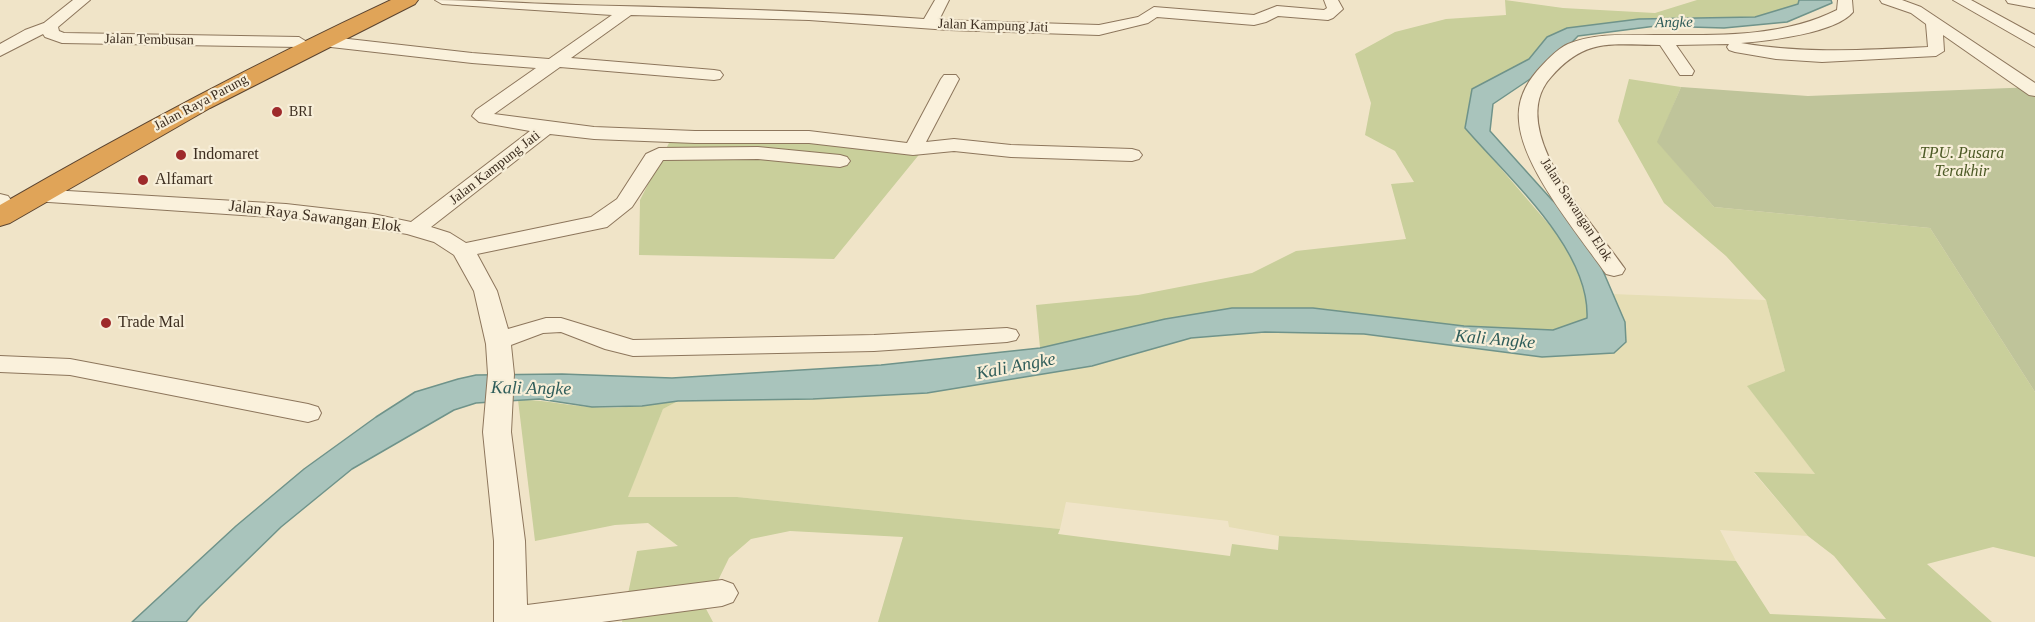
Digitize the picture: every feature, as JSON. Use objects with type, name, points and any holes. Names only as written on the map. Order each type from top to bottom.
[{"type":"highway","name":"Jalan Raya Parung","points":[[0,200],[122,133],[362,17],[392,0]]},
{"type":"highway","name":"Jalan Raya Parung","points":[[362,17],[408,0]]},
{"type":"highway","name":"Jalan Raya Parung","points":[[0,217],[34,195],[311,41]]},
{"type":"street","points":[[0,51],[31,33],[50,26],[67,10],[83,0]]},
{"type":"street","name":"Jalan Kampung Jati","points":[[442,0],[503,6],[642,6],[929,23],[1099,30],[1143,20],[1156,6],[1262,20],[1277,11],[1328,15],[1335,9],[1331,0]]},
{"type":"street","points":[[929,23],[942,0]]},
{"type":"street","name":"Jalan Sawangan Elok","points":[[1614,269],[1553,180],[1539,155],[1529,130],[1527,101],[1541,74],[1571,49],[1614,40],[1697,40],[1788,32],[1830,21],[1845,12],[1845,0]]},
{"type":"street","points":[[1887,0],[1911,7],[2035,91]]},
{"type":"street","points":[[1960,0],[2035,42]]},
{"type":"street","points":[[2013,0],[2035,4]]},
{"type":"street","name":"Jalan Kampung Jati","points":[[546,128],[481,116],[642,6]]},
{"type":"street","points":[[1934,23],[1936,51]]},
{"type":"street","name":"Jalan Tembusan","points":[[50,26],[51,34],[62,38],[311,41]]},
{"type":"street","points":[[1665,40],[1686,71]]},
{"type":"street","name":"Jalan Sawangan Elok","points":[[1697,40],[1776,54],[1822,57],[1973,51]]},
{"type":"street","points":[[311,41],[472,58],[714,75]]},
{"type":"street","points":[[2012,76],[2035,76]]},
{"type":"street","points":[[913,149],[950,79]]},
{"type":"street","points":[[546,128],[594,133],[684,137],[809,137],[913,149],[954,145],[1011,152],[1132,155]]},
{"type":"street","name":"Jalan Kampung Jati","points":[[416,229],[546,128]]},
{"type":"street","points":[[722,593],[511,622],[512,571],[508,514],[497,431],[501,372],[497,341],[485,290],[462,250],[599,222],[625,203],[653,158],[659,154],[758,153],[840,161]]},
{"type":"street","name":"Jalan Raya Sawangan Elok","points":[[34,195],[264,208],[416,229],[447,240],[462,250]]},
{"type":"street","points":[[497,341],[546,326],[560,325],[619,347],[633,348],[874,343],[1007,334]]},
{"type":"street","points":[[0,364],[70,367],[308,412]]},
{"type":"shaded area","points":[[1612,294],[1766,300],[1785,371],[1748,387],[1816,475],[1754,473],[1808,536],[1720,530],[1736,561],[1279,536],[1229,527],[1228,521],[1066,502],[1060,529],[737,497],[627,497],[663,409],[678,401],[813,399],[927,393],[1092,366],[1191,338],[1265,332],[1364,334],[1542,357],[1614,353],[1626,342],[1625,322]]},
{"type":"green space","points":[[1505,0],[1563,8],[1655,13],[1697,0],[1799,0],[1798,4],[1755,17],[1639,19],[1567,28],[1547,37],[1529,59],[1472,89],[1466,128],[1564,242],[1587,293],[1588,318],[1553,330],[1464,326],[1313,308],[1232,308],[1165,319],[1040,348],[1036,305],[1138,295],[1252,273],[1296,251],[1406,239],[1391,184],[1414,182],[1395,151],[1365,135],[1371,103],[1355,54],[1395,32],[1446,19],[1506,15]]},
{"type":"green space","points":[[1629,79],[1681,87],[1658,142],[1714,207],[1930,228],[2035,392],[2035,557],[1993,547],[1927,564],[1992,622],[878,622],[903,537],[790,531],[751,539],[729,558],[705,607],[713,622],[622,622],[637,551],[678,546],[648,523],[615,525],[535,541],[518,400],[604,407],[678,401],[663,409],[628,497],[737,497],[1060,529],[1058,534],[1230,556],[1232,544],[1278,550],[1279,536],[1736,561],[1770,614],[1886,619],[1834,556],[1808,536],[1754,472],[1815,474],[1747,386],[1785,371],[1766,300],[1726,256],[1664,203],[1618,121]]},
{"type":"green space","name":"TPU. Pusara Terakhir","points":[[1681,87],[1808,96],[2035,87],[2035,392],[1930,228],[1714,207],[1657,142]]},
{"type":"green space","points":[[781,138],[922,151],[834,259],[639,255],[640,200],[671,139]]},
{"type":"water","points":[[1799,0],[1831,0],[1832,3],[1787,22],[1724,28],[1656,26],[1578,36],[1548,67],[1493,104],[1490,131],[1552,200],[1579,225],[1594,250],[1625,322],[1626,342],[1614,353],[1542,357],[1364,334],[1265,332],[1191,338],[1092,366],[927,393],[813,399],[678,401],[642,406],[592,407],[539,399],[476,403],[454,410],[352,469],[281,527],[186,622],[132,622],[236,526],[304,469],[376,417],[415,392],[476,375],[562,374],[672,378],[881,365],[1040,348],[1165,319],[1232,308],[1313,308],[1464,326],[1553,330],[1587,318],[1584,292],[1575,266],[1561,241],[1523,192],[1465,128],[1472,89],[1529,59],[1547,37],[1567,28],[1639,19],[1755,17],[1798,4]]},
{"type":"place","name":"BRI","points":[[277,112]]},
{"type":"place","name":"Indomaret","points":[[181,155]]},
{"type":"place","name":"Alfamart","points":[[143,180]]},
{"type":"place","name":"Trade Mal","points":[[106,323]]},
{"type":"water label","name":"Angke","points":[[1674,23]]},
{"type":"water label","name":"Kali Angke","points":[[1495,340]]},
{"type":"water label","name":"Kali Angke","points":[[1016,367]]},
{"type":"water label","name":"Kali Angke","points":[[531,389]]}]
